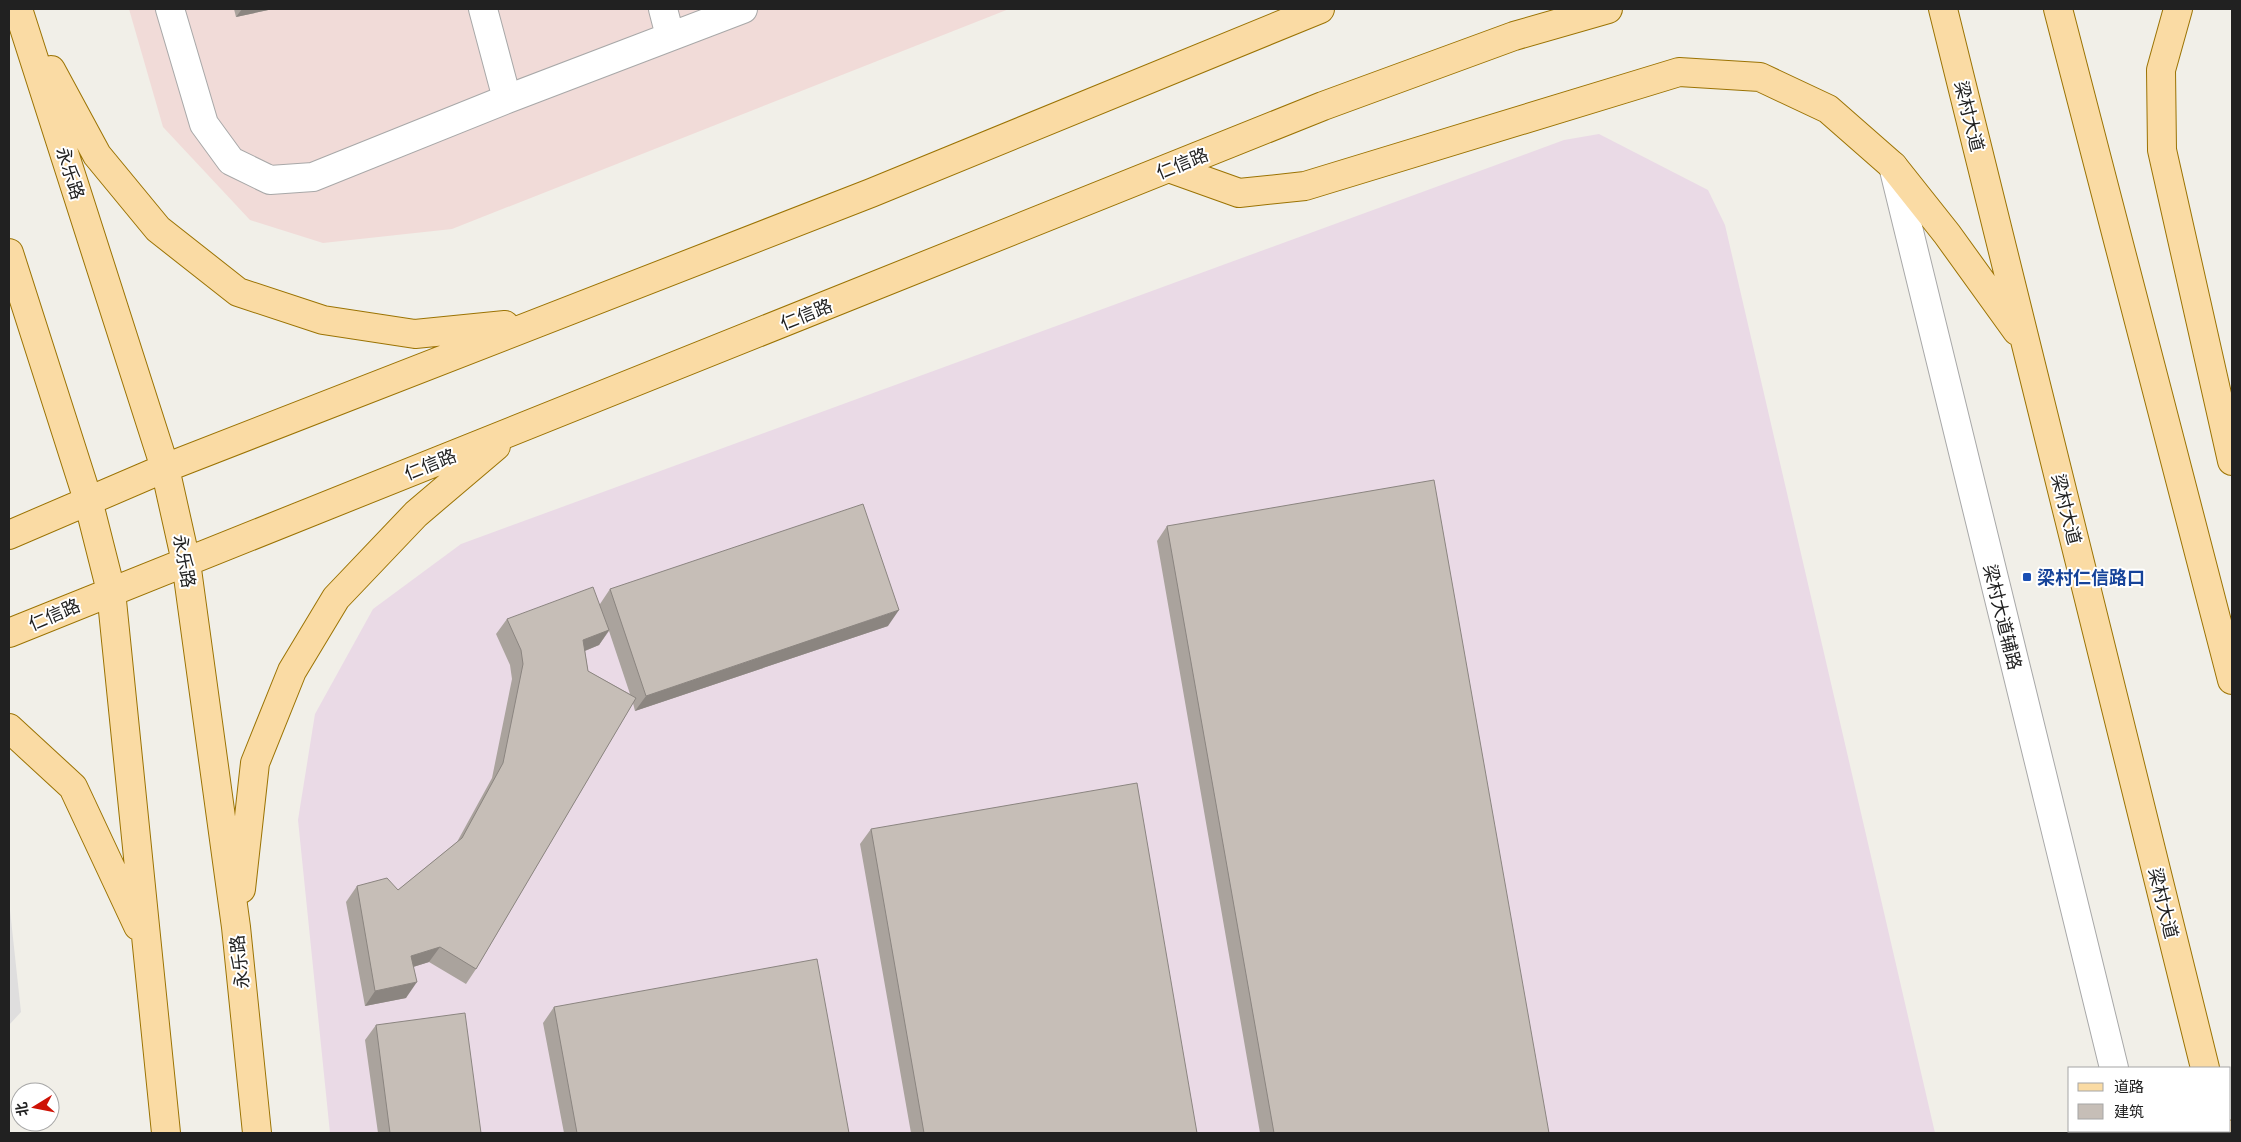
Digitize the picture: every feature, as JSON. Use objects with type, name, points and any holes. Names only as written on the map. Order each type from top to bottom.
[{"type":"main road","points":[[9,535],[165,468],[538,322],[848,184],[1320,9]]},
{"type":"main road","name":"仁信路","points":[[9,633],[1323,106],[1505,40],[1608,9]]},
{"type":"main road","name":"梁村大道","points":[[1943,9],[2205,1067]]},
{"type":"main road","points":[[2058,9],[2232,680]]},
{"type":"main road","points":[[2178,9],[2161,70],[2162,150],[2232,461]]},
{"type":"main road","points":[[19,12],[98,155],[158,229],[238,292],[323,320],[415,334],[538,322]]},
{"type":"main road","name":"永乐路","points":[[19,12],[165,468],[186,562],[236,927],[257,1133]]},
{"type":"main road","points":[[1169,168],[1239,193],[1305,186],[1679,72],[1760,77],[1828,109],[1893,166],[1947,234],[2026,343]]},
{"type":"main road","points":[[9,253],[88,500],[111,591],[166,1133]]},
{"type":"main road","points":[[236,927],[256,763],[292,671],[336,598],[416,514],[513,431]]},
{"type":"main road","points":[[9,728],[73,787],[146,944]]},
{"type":"street","points":[[170,9],[204,124],[231,161],[270,180],[313,177],[507,99],[743,9]]},
{"type":"street","points":[[483,9],[507,99]]},
{"type":"street","points":[[663,9],[670,36]]},
{"type":"street","name":"梁村大道辅路","points":[[1893,166],[2114,1067]]},
{"type":"shaded area","points":[[129,9],[1009,9],[452,229],[323,243],[250,220],[163,127]]},
{"type":"shaded area","points":[[1599,134],[1708,190],[1725,225],[1935,1133],[330,1133],[298,820],[315,714],[373,609],[461,544],[1564,140]]},
{"type":"shaded area","points":[[9,901],[21,1012],[9,1025]]},
{"type":"building","points":[[1434,480],[1549,1133],[1274,1133],[1167,526]]},
{"type":"building","points":[[863,504],[899,610],[646,696],[610,589]]},
{"type":"building","points":[[593,587],[609,630],[583,640],[588,671],[636,698],[476,969],[440,947],[411,956],[417,982],[375,991],[357,886],[387,878],[398,890],[462,838],[503,763],[523,664],[521,650],[507,619]]},
{"type":"building","points":[[1137,783],[1197,1133],[924,1133],[871,829]]},
{"type":"building","points":[[817,959],[849,1133],[577,1133],[554,1007]]},
{"type":"building","points":[[465,1013],[481,1133],[390,1133],[376,1025]]},
{"type":"place","name":"梁村仁信路口","points":[[2027,577]]}]
